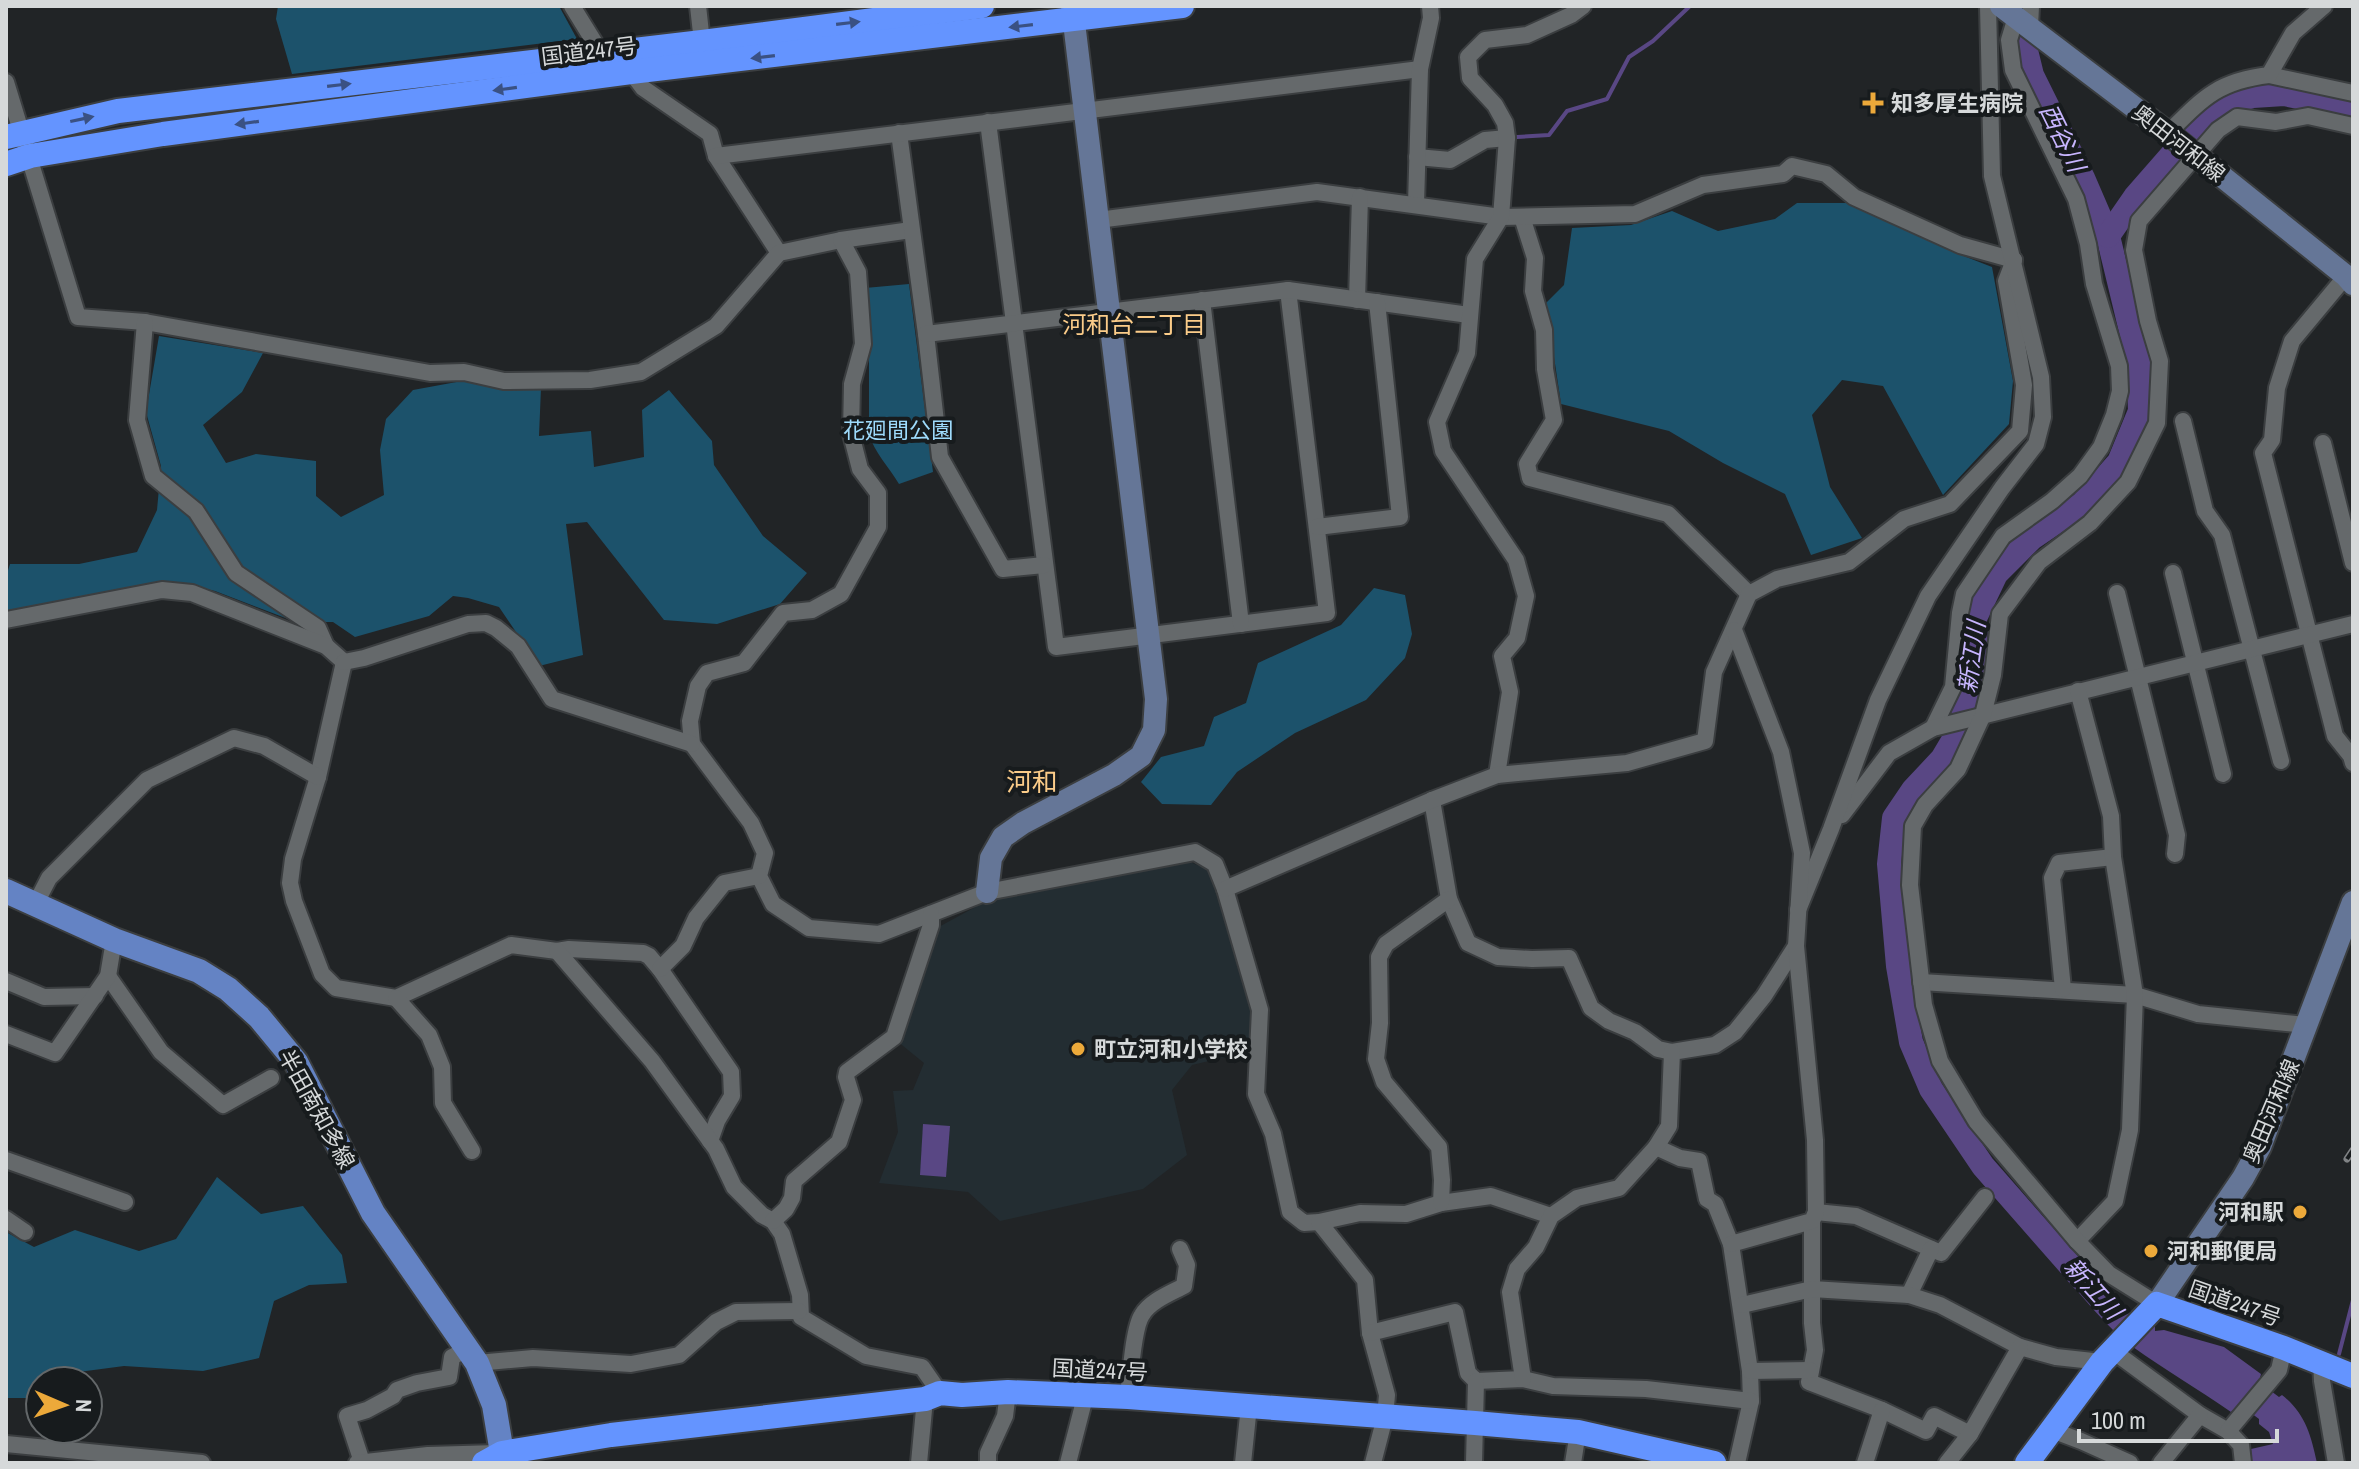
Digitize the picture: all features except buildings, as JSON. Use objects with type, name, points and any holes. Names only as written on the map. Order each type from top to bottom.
[{"type":"highway","name":"国道247号","points":[[14,134],[118,111],[982,6]]},
{"type":"highway","name":"国道247号","points":[[6,164],[30,156],[163,134],[1072,13],[1182,6]]},
{"type":"highway","name":"国道247号","points":[[2153,1309],[2282,1359],[2321,1362],[2353,1376]]},
{"type":"highway","points":[[2027,1463],[2111,1352],[2153,1309]]},
{"type":"highway","name":"国道247号","points":[[498,1460],[611,1435],[932,1396],[1008,1392],[1128,1397],[1578,1432],[1714,1463]]},
{"type":"main road","name":"半田南知多線","points":[[6,891],[114,940],[199,971],[228,989],[259,1017],[296,1062],[373,1213],[472,1356],[494,1405],[498,1460]]},
{"type":"street","points":[[572,6],[601,53]]},
{"type":"street","points":[[698,6],[702,42]]},
{"type":"street","points":[[1416,204],[1420,69],[1431,18],[1430,6]]},
{"type":"street","points":[[1497,775],[1510,692],[1502,656],[1517,638],[1526,596],[1516,560],[1443,451],[1437,422],[1467,353],[1475,259],[1501,217],[1507,138],[1505,123],[1495,105],[1470,78],[1468,57],[1485,40],[1527,35],[1571,15],[1583,6]]},
{"type":"street","points":[[2269,75],[2293,33],[2324,6]]},
{"type":"street","points":[[1798,910],[1878,700],[1928,596],[2036,444],[2043,417],[2041,377],[1992,176],[2012,12]]},
{"type":"street","points":[[1939,726],[1953,687],[1964,594],[2003,536],[2052,501],[2080,476],[2101,447],[2120,391],[2119,366],[2094,284],[2088,244],[2076,199],[2013,70],[2009,40],[2012,12]]},
{"type":"street","name":"奥田河和線","points":[[2012,12],[2197,156],[2349,280]]},
{"type":"street","points":[[987,892],[991,858],[1003,837],[1023,823],[1114,775],[1141,756],[1154,730],[1156,699],[1149,636],[1072,13]]},
{"type":"street","points":[[716,156],[1420,69]]},
{"type":"street","points":[[631,72],[643,88],[710,134],[716,156],[779,253]]},
{"type":"street","points":[[2168,133],[2203,98],[2243,78],[2269,75],[2353,93]]},
{"type":"street","points":[[6,82],[14,134],[30,156],[78,317],[145,322],[430,373],[464,372],[504,381],[590,380],[641,372],[716,326],[779,253],[911,230]]},
{"type":"street","points":[[2153,1309],[2109,1274],[2077,1241],[1976,1121],[1940,1061],[1924,1005],[1921,982],[1910,885],[1913,826],[1925,805],[1958,769],[1983,715],[1993,675],[2000,614],[2039,562],[2090,523],[2128,482],[2157,423],[2160,361],[2148,321],[2134,250],[2139,221],[2218,130],[2237,117],[2276,122],[2308,116],[2353,126]]},
{"type":"street","points":[[988,122],[1056,647],[1327,613],[1288,290]]},
{"type":"street","points":[[899,133],[940,457],[1003,569],[1044,565]]},
{"type":"street","points":[[1417,157],[1450,160],[1485,140],[1507,138]]},
{"type":"street","points":[[1098,220],[1317,192],[1501,217],[1635,214],[1703,185],[1783,174],[1792,166],[1826,174],[1854,197],[1960,245],[2014,260]]},
{"type":"street","points":[[1357,300],[1360,197]]},
{"type":"street","points":[[1522,217],[1535,258],[1533,291],[1544,330],[1545,369],[1554,420],[1527,464],[1530,478],[1668,514],[1749,594]]},
{"type":"street","points":[[841,240],[858,272],[863,344],[852,384],[851,434],[860,469],[878,493],[878,527],[841,594],[812,610],[783,613],[744,663],[707,673],[698,686],[690,721],[692,744],[751,823],[765,853],[759,876],[773,904],[809,928],[879,934],[987,892],[1195,852],[1215,864],[1260,1010],[1256,1094],[1273,1134],[1290,1212],[1304,1223],[1319,1222],[1360,1213],[1406,1214],[1441,1203],[1491,1196],[1551,1216]]},
{"type":"street","points":[[1225,889],[1497,775],[1627,763],[1705,741],[1714,672],[1749,594],[1777,579],[1849,562],[1904,519],[1950,504],[2020,431],[2024,385],[2006,281],[2014,260]]},
{"type":"street","points":[[2349,280],[2292,341],[2277,388],[2272,440],[2263,453],[2335,736],[2353,763]]},
{"type":"street","points":[[926,334],[1288,290],[1469,315]]},
{"type":"street","points":[[1202,300],[1241,624]]},
{"type":"street","points":[[1317,527],[1400,517],[1377,302]]},
{"type":"street","points":[[145,322],[137,420],[153,476],[196,511],[236,573],[318,628],[326,646]]},
{"type":"street","points":[[2183,421],[2205,511],[2222,535],[2281,761]]},
{"type":"street","points":[[2323,443],[2353,563]]},
{"type":"street","points":[[2173,573],[2223,774]]},
{"type":"street","points":[[6,620],[162,590],[192,593],[326,646],[344,662]]},
{"type":"street","points":[[2117,593],[2177,835],[2175,854]]},
{"type":"street","points":[[344,662],[468,624],[486,623],[518,646],[552,699],[692,744]]},
{"type":"street","points":[[1831,829],[1889,753],[1939,726],[2353,624]]},
{"type":"street","points":[[1734,630],[1781,752],[1802,853],[1796,946],[1815,1140],[1812,1289],[1815,1350],[1809,1382],[1926,1431],[1934,1416],[1970,1434]]},
{"type":"street","points":[[344,662],[318,777],[293,859],[290,883],[322,974],[336,988],[396,998],[511,945],[557,951],[636,951],[649,956],[731,1072],[732,1096],[717,1121],[710,1141]]},
{"type":"street","points":[[2077,1241],[2115,1201],[2130,1130],[2135,995],[2113,857],[2111,816],[2078,691]]},
{"type":"street","points":[[35,905],[49,878],[147,780],[234,738],[264,746],[318,777]]},
{"type":"street","points":[[1432,800],[1449,899],[1468,943],[1498,957],[1569,958],[1591,1008],[1609,1021],[1635,1032],[1658,1049],[1672,1052],[1715,1045],[1735,1032],[1764,996],[1796,946]]},
{"type":"street","points":[[2063,989],[2052,878],[2059,863],[2113,857]]},
{"type":"street","points":[[660,969],[683,946],[696,918],[724,883],[759,876]]},
{"type":"street","points":[[1441,1203],[1439,1147],[1384,1082],[1376,1059],[1380,1023],[1379,957],[1386,944],[1449,899]]},
{"type":"street","name":"奥田河和線","points":[[2153,1309],[2243,1178],[2260,1147],[2353,902]]},
{"type":"street","points":[[773,1221],[792,1198],[794,1181],[839,1142],[853,1100],[847,1072],[894,1037],[931,925],[931,914]]},
{"type":"street","points":[[6,1034],[55,1053],[108,976],[114,940]]},
{"type":"street","points":[[557,951],[652,1061],[710,1141],[734,1187],[762,1215],[773,1221],[782,1234],[800,1295],[801,1317],[866,1356],[922,1367],[932,1396],[919,1463]]},
{"type":"street","points":[[108,976],[161,1052],[223,1105],[271,1078]]},
{"type":"street","points":[[6,981],[44,997],[95,996]]},
{"type":"street","points":[[1921,982],[2135,995],[2198,1014],[2306,1025]]},
{"type":"street","points":[[396,998],[429,1035],[442,1067],[443,1103],[472,1151]]},
{"type":"street","points":[[1523,1379],[1510,1292],[1517,1269],[1536,1247],[1551,1216],[1577,1198],[1619,1188],[1656,1147],[1669,1126],[1672,1052]]},
{"type":"street","points":[[1656,1147],[1680,1158],[1699,1161],[1707,1199],[1715,1204],[1731,1244],[1742,1305],[1751,1401],[1737,1463]]},
{"type":"street","points":[[6,1160],[125,1202]]},
{"type":"street","points":[[1731,1244],[1814,1216],[1856,1216],[1941,1253],[1985,1197]]},
{"type":"street","points":[[6,1219],[25,1232]]},
{"type":"street","points":[[1319,1222],[1365,1280],[1370,1333],[1387,1395],[1385,1417],[1373,1463]]},
{"type":"street","points":[[1128,1397],[1141,1315],[1158,1300],[1184,1286],[1187,1265],[1180,1249]]},
{"type":"street","points":[[1909,1295],[1931,1249]]},
{"type":"street","points":[[1742,1305],[1812,1289],[1909,1295],[1940,1305],[2020,1347],[2056,1357],[2111,1352],[2200,1415],[2233,1425]]},
{"type":"street","points":[[498,1460],[428,1455],[360,1463],[347,1416],[367,1410],[393,1396],[397,1390],[449,1377],[452,1357],[631,1364],[679,1355],[716,1322],[736,1312],[799,1311]]},
{"type":"street","points":[[1370,1333],[1455,1312],[1468,1373],[1476,1381],[1474,1463]]},
{"type":"street","points":[[1947,1463],[1970,1434],[2020,1347]]},
{"type":"street","points":[[2233,1425],[2282,1359]]},
{"type":"street","points":[[2321,1362],[2336,1463]]},
{"type":"street","points":[[1750,1371],[1810,1370]]},
{"type":"street","points":[[1476,1381],[1523,1379],[1553,1386],[1646,1389],[1751,1401]]},
{"type":"street","points":[[988,1463],[988,1453],[1005,1416],[1008,1392]]},
{"type":"street","points":[[1068,1463],[1084,1395]]},
{"type":"street","points":[[1243,1463],[1249,1406]]},
{"type":"street","points":[[1865,1463],[1882,1410]]},
{"type":"street","points":[[2161,1463],[2200,1415]]},
{"type":"street","points":[[2233,1425],[2241,1445],[2243,1463]]},
{"type":"street","points":[[2052,1430],[2130,1463]]},
{"type":"street","points":[[1573,1463],[1578,1432]]},
{"type":"street","points":[[6,1444],[47,1456],[202,1463]]},
{"type":"shaded area","name":"町立河和小学校","points":[[1190,862],[1207,869],[1217,890],[1251,1011],[1248,1056],[1226,1057],[1192,1065],[1172,1090],[1187,1155],[1143,1189],[1000,1221],[968,1192],[879,1183],[898,1132],[893,1091],[913,1090],[924,1063],[897,1041],[937,928],[988,900]]},
{"type":"green space","points":[[278,6],[559,6],[577,39],[292,74],[276,19]]},
{"type":"green space","points":[[1797,203],[1848,203],[1992,267],[2013,381],[2009,424],[1943,495],[1883,386],[1842,380],[1812,415],[1830,487],[1862,538],[1811,555],[1785,494],[1669,431],[1561,404],[1546,303],[1564,285],[1572,228],[1631,225],[1672,211],[1718,231],[1775,219]]},
{"type":"green space","name":"花廻間公園","points":[[909,284],[933,472],[899,484],[869,434],[869,336],[865,288]]},
{"type":"green space","points":[[159,336],[263,353],[242,392],[203,425],[226,463],[256,454],[316,461],[316,496],[341,517],[384,495],[380,450],[386,419],[413,390],[462,381],[541,388],[539,436],[591,431],[594,467],[644,457],[642,410],[669,390],[712,441],[714,465],[763,536],[807,573],[780,604],[717,624],[664,620],[587,522],[566,524],[583,655],[539,666],[499,607],[453,596],[429,616],[355,637],[333,622],[296,622],[215,591],[177,582],[6,613],[6,577],[10,564],[79,564],[137,552],[157,510],[161,466],[146,412]]},
{"type":"green space","points":[[1374,588],[1405,595],[1412,634],[1405,658],[1366,700],[1295,733],[1237,772],[1211,805],[1162,804],[1141,782],[1161,757],[1204,746],[1214,717],[1246,703],[1258,663],[1341,625]]},
{"type":"green space","points":[[217,1177],[261,1214],[303,1206],[342,1255],[347,1283],[309,1285],[274,1301],[259,1358],[203,1371],[124,1366],[104,1369],[104,1365],[24,1365],[24,1398],[6,1400],[6,1232],[34,1247],[75,1230],[139,1251],[176,1239]]},
{"type":"water","points":[[923,1124],[950,1126],[946,1177],[920,1175]]},
{"type":"water","points":[[2069,1247],[2121,1305],[2149,1329],[2155,1325],[2155,1331],[2164,1330],[2224,1347],[2261,1374],[2259,1382],[2279,1397],[2282,1395],[2302,1417],[2317,1463],[2252,1463],[2251,1449],[2273,1444],[2269,1432],[2259,1424],[2259,1419],[2239,1404],[2231,1412],[2122,1338],[2052,1261]]},
{"type":"waterway","points":[[1517,137],[1549,135],[1567,111],[1607,99],[1629,57],[1653,41],[1690,6]]},
{"type":"waterway","name":"新江川","points":[[2023,38],[2032,75],[2108,236],[2138,360],[2140,411],[2119,462],[2082,504],[2032,538],[1996,574],[1975,618],[1976,670],[1958,732],[1942,759],[1913,790],[1894,818],[1889,864],[1898,966],[1911,1042],[1931,1089],[1983,1166],[2082,1279]]},
{"type":"waterway","name":"新江川","points":[[2108,236],[2135,197],[2191,133],[2225,104],[2253,96],[2284,94],[2353,108]]},
{"type":"waterway","points":[[2339,1354],[2353,1300]]},
{"type":"railway","points":[[2347,1159],[2353,1150]]},
{"type":"place","name":"知多厚生病院","points":[[1873,103]]},
{"type":"place","name":"町立河和小学校","points":[[1078,1049]]},
{"type":"place","name":"河和駅","points":[[2300,1212]]},
{"type":"place","name":"河和郵便局","points":[[2151,1251]]},
{"type":"district","name":"河和台二丁目","points":[[1134,325]]},
{"type":"district","name":"河和","points":[[1032,782]]},
{"type":"water label","name":"西谷川","points":[[2062,138]]}]
